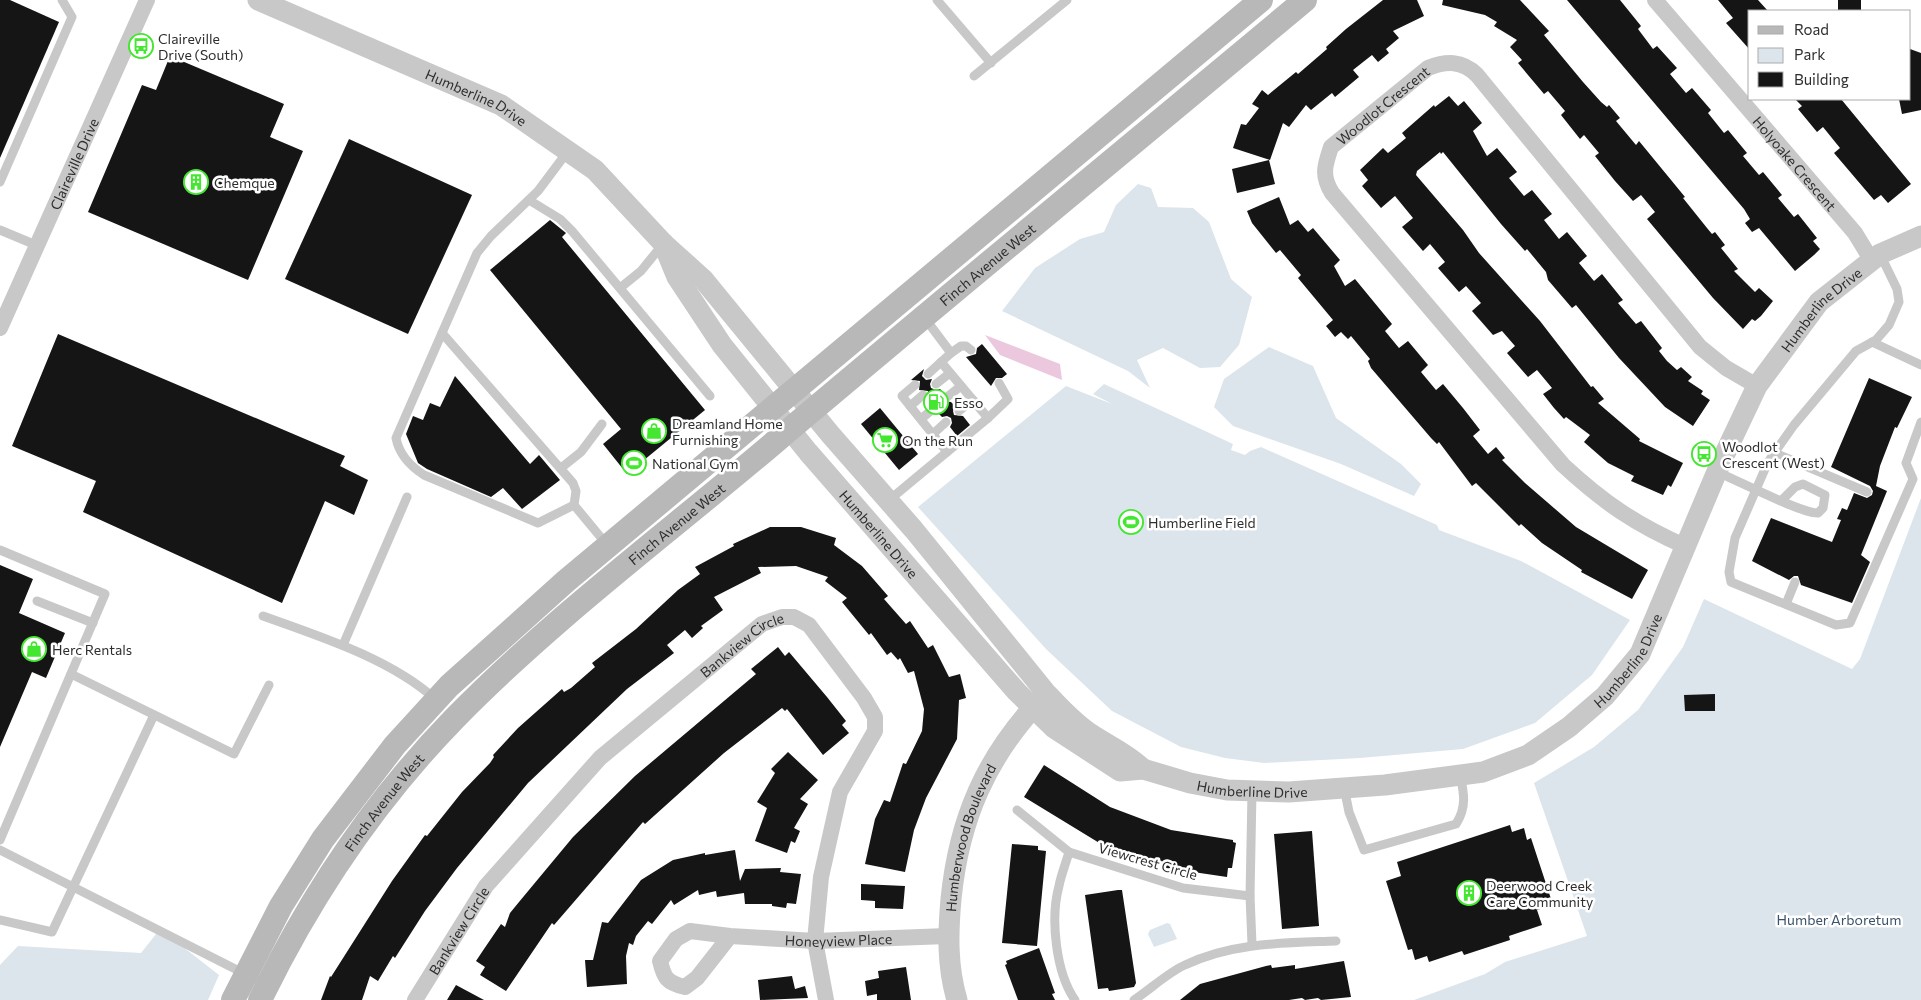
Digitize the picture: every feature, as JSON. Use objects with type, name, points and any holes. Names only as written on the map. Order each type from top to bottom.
[{"type":"main road","name":"Finch Avenue West","points":[[233,1000],[281,906],[323,839],[380,763],[436,699],[507,632],[608,546],[1261,0]]},
{"type":"main road","name":"Finch Avenue West","points":[[264,993],[308,912],[348,849],[400,779],[454,719],[521,654],[1305,0]]},
{"type":"street","name":"Claireville Drive","points":[[0,328],[147,0]]},
{"type":"street","name":"Humberline Drive","points":[[258,0],[502,105],[595,170],[663,243],[703,279],[811,411],[888,501],[1040,701]]},
{"type":"street","name":"Holyoake Crescent","points":[[1655,0],[1876,257]]},
{"type":"street","name":"Woodlot Crescent","points":[[1687,547],[1629,519],[1600,499],[1563,465],[1331,192],[1324,168],[1325,158],[1330,147],[1428,68],[1441,63],[1455,62],[1468,68],[1477,75],[1700,347],[1726,368],[1757,386]]},
{"type":"street","name":"Humberline Drive","points":[[663,243],[682,285],[722,345],[790,429],[1040,701],[1131,757],[1143,769],[1190,784],[1252,792],[1288,792],[1385,785],[1483,772],[1528,755],[1569,727],[1605,696],[1640,654],[1757,386],[1819,302],[1876,257],[1921,236]]},
{"type":"street","name":"Bankview Circle","points":[[415,1000],[486,886],[600,758],[762,624],[782,617],[794,618],[809,625],[864,698],[874,717],[875,730],[840,792],[822,877],[815,941],[826,1000]]},
{"type":"street","name":"Humberwood Boulevard","points":[[956,1000],[947,936],[954,870],[960,838],[970,806],[988,768],[1013,732],[1040,701]]},
{"type":"street","name":"Honeyview Place","points":[[730,936],[815,941],[947,936]]},
{"type":"lane","points":[[0,182],[72,17],[62,0]]},
{"type":"lane","points":[[937,0],[991,63]]},
{"type":"lane","points":[[974,76],[1067,0]]},
{"type":"lane","points":[[568,151],[529,200],[491,236],[477,253],[396,438],[398,447],[405,458],[413,468],[424,475],[538,523],[574,505]]},
{"type":"lane","points":[[529,200],[560,219],[710,396]]},
{"type":"lane","points":[[0,230],[36,245]]},
{"type":"lane","points":[[620,288],[641,271],[663,243]]},
{"type":"lane","points":[[1876,257],[1897,289],[1899,302],[1889,325],[1872,342],[1856,351],[1794,425],[1775,453],[1755,488],[1735,538],[1729,572],[1731,582],[1836,625],[1850,623],[1913,479],[1906,463],[1921,422]]},
{"type":"lane","points":[[924,318],[952,353]]},
{"type":"lane","points":[[442,333],[573,482],[576,491],[574,505],[608,546]]},
{"type":"lane","points":[[1872,342],[1921,363]]},
{"type":"lane","points":[[928,374],[961,346],[966,346],[971,350]]},
{"type":"lane","points":[[941,362],[988,418]]},
{"type":"lane","points":[[936,384],[950,372]]},
{"type":"lane","points":[[888,501],[988,418],[1008,399],[999,383]]},
{"type":"lane","points":[[915,385],[902,396],[947,452]]},
{"type":"lane","points":[[947,397],[961,386]]},
{"type":"lane","points":[[910,406],[923,395]]},
{"type":"lane","points":[[959,412],[973,400]]},
{"type":"lane","points":[[920,419],[934,408]]},
{"type":"lane","points":[[933,434],[946,422]]},
{"type":"lane","points":[[561,468],[581,452],[602,424]]},
{"type":"lane","points":[[1775,453],[1867,492]]},
{"type":"lane","points":[[1718,472],[1755,488],[1782,500],[1812,513],[1818,512],[1826,502],[1825,495],[1821,491],[1803,484],[1795,487],[1782,500]]},
{"type":"lane","points":[[343,646],[407,497]]},
{"type":"lane","points":[[0,550],[105,594],[0,840]]},
{"type":"lane","points":[[1786,604],[1795,582]]},
{"type":"lane","points":[[37,601],[93,623]]},
{"type":"lane","points":[[263,616],[343,646],[419,684],[436,699]]},
{"type":"lane","points":[[71,674],[234,754],[268,685]]},
{"type":"lane","points":[[0,920],[52,932],[154,715]]},
{"type":"lane","points":[[1344,787],[1349,812],[1364,850],[1456,824],[1464,812],[1464,795],[1460,774]]},
{"type":"lane","points":[[1252,792],[1250,896],[1252,944]]},
{"type":"lane","name":"Viewcrest Circle","points":[[1017,810],[1069,852],[1182,888],[1250,896]]},
{"type":"lane","points":[[0,850],[245,974],[264,993]]},
{"type":"lane","points":[[1069,852],[1058,888],[1055,932],[1066,986],[1075,1000]]},
{"type":"lane","points":[[1134,1000],[1184,965],[1252,944],[1336,941]]},
{"type":"green space","points":[[1138,184],[1151,188],[1158,207],[1193,208],[1209,222],[1231,279],[1252,297],[1239,345],[1220,367],[1200,368],[1163,348],[1137,360],[1150,388],[1128,371],[1002,311],[1035,268],[1080,239],[1104,232],[1116,205]]},
{"type":"green space","points":[[1269,347],[1313,366],[1336,418],[1401,464],[1421,484],[1414,496],[1341,464],[1233,426],[1214,407],[1224,379]]},
{"type":"green space","points":[[1104,384],[1233,444],[1231,450],[1245,455],[1261,447],[1437,525],[1439,530],[1521,561],[1630,620],[1592,675],[1535,723],[1463,749],[1360,758],[1264,763],[1225,758],[1181,747],[1112,711],[1046,649],[918,507],[1066,386],[1112,404],[1093,394]]},
{"type":"green space","name":"Humber Arboretum","points":[[1921,498],[1921,1000],[1414,1000],[1485,974],[1505,962],[1587,936],[1534,783],[1594,747],[1638,710],[1683,647],[1704,599],[1852,669],[1860,659]]},
{"type":"green space","points":[[1167,923],[1170,924],[1177,939],[1154,947],[1148,934],[1150,930]]},
{"type":"green space","points":[[160,929],[219,975],[208,1000],[0,1000],[0,965],[18,946],[141,953]]},
{"type":"shaded area","points":[[985,335],[1060,364],[1062,380],[1000,355]]},
{"type":"building","points":[[0,0],[10,0],[59,22],[0,158]]},
{"type":"building","points":[[1383,0],[1417,0],[1424,16],[1393,31],[1399,38],[1386,49],[1389,53],[1378,62],[1372,55],[1353,70],[1359,77],[1335,97],[1332,93],[1311,110],[1306,105],[1289,127],[1283,123],[1270,160],[1233,148],[1241,124],[1246,125],[1259,108],[1252,104],[1262,90],[1268,95],[1296,72],[1298,74],[1327,49],[1326,47],[1346,29]]},
{"type":"building","points":[[1443,0],[1520,0],[1549,31],[1544,35],[1583,82],[1601,102],[1607,107],[1609,105],[1620,118],[1616,121],[1636,145],[1639,141],[1685,197],[1683,198],[1712,234],[1715,232],[1725,245],[1721,248],[1738,269],[1734,271],[1755,292],[1759,288],[1773,301],[1761,316],[1755,321],[1752,319],[1743,329],[1713,298],[1647,219],[1655,212],[1641,195],[1633,201],[1595,156],[1599,153],[1584,135],[1580,139],[1561,115],[1565,111],[1548,91],[1544,94],[1518,63],[1522,60],[1510,47],[1517,40],[1494,26],[1497,22],[1485,15],[1442,5]]},
{"type":"building","points":[[1567,0],[1620,0],[1641,26],[1638,29],[1653,49],[1657,46],[1677,68],[1670,74],[1686,93],[1692,88],[1711,110],[1708,113],[1724,133],[1728,130],[1747,153],[1743,156],[1759,175],[1763,172],[1782,195],[1778,198],[1794,217],[1798,214],[1817,238],[1813,241],[1820,249],[1814,255],[1795,271],[1759,228],[1752,232],[1745,223],[1750,219],[1744,209]]},
{"type":"building","points":[[1718,0],[1758,0],[1767,10],[1748,10],[1748,48],[1726,23],[1733,18]]},
{"type":"building","points":[[1838,0],[1861,0],[1861,10],[1838,10]]},
{"type":"building","points":[[1911,49],[1921,53],[1921,110],[1902,114],[1899,100],[1911,100]]},
{"type":"building","name":"Chemque","points":[[170,56],[284,104],[270,137],[303,151],[248,280],[88,212],[142,85],[156,90]]},
{"type":"building","points":[[1449,96],[1458,106],[1464,101],[1482,123],[1473,131],[1487,156],[1497,148],[1517,172],[1509,178],[1524,196],[1532,190],[1552,214],[1544,220],[1559,239],[1567,232],[1587,256],[1579,263],[1594,281],[1602,274],[1623,300],[1618,303],[1636,324],[1641,321],[1662,348],[1659,351],[1667,361],[1677,370],[1681,367],[1692,377],[1688,381],[1703,391],[1701,394],[1710,400],[1693,426],[1665,407],[1619,358],[1576,305],[1572,308],[1548,280],[1546,272],[1527,249],[1525,251],[1501,224],[1443,152],[1441,154],[1440,152],[1417,171],[1416,175],[1463,230],[1479,253],[1540,321],[1591,387],[1593,386],[1604,399],[1598,403],[1640,439],[1639,441],[1683,463],[1671,487],[1668,485],[1663,495],[1631,481],[1634,476],[1608,463],[1584,442],[1590,435],[1566,417],[1564,419],[1554,408],[1543,394],[1552,388],[1537,370],[1528,377],[1507,353],[1515,346],[1502,331],[1493,335],[1472,311],[1481,303],[1466,286],[1459,292],[1438,268],[1445,262],[1430,244],[1423,251],[1402,227],[1413,218],[1395,196],[1381,208],[1362,186],[1368,180],[1360,170],[1383,148],[1388,153],[1406,138],[1402,133],[1434,105],[1435,107]]},
{"type":"building","points":[[1796,100],[1842,100],[1911,184],[1888,203],[1881,195],[1874,200],[1834,153],[1840,148],[1823,127],[1817,132],[1798,109],[1802,106]]},
{"type":"building","points":[[349,139],[472,195],[408,334],[285,279]]},
{"type":"building","points":[[1269,160],[1275,184],[1237,193],[1232,169]]},
{"type":"building","points":[[1279,197],[1290,225],[1298,220],[1308,232],[1313,228],[1340,260],[1334,266],[1345,286],[1355,279],[1392,324],[1385,331],[1399,348],[1408,341],[1428,365],[1421,372],[1436,390],[1443,384],[1463,408],[1480,430],[1473,436],[1488,454],[1496,447],[1505,458],[1502,460],[1525,483],[1576,527],[1648,570],[1632,599],[1581,572],[1582,570],[1542,543],[1521,524],[1519,526],[1476,483],[1472,486],[1439,442],[1437,444],[1431,438],[1371,368],[1368,361],[1370,359],[1351,336],[1348,339],[1341,332],[1335,337],[1326,326],[1333,320],[1298,278],[1301,275],[1280,250],[1276,253],[1252,223],[1247,211]]},
{"type":"building","points":[[550,220],[566,233],[562,237],[705,410],[627,474],[603,444],[621,429],[490,270]]},
{"type":"building","points":[[58,334],[345,456],[340,466],[368,480],[354,515],[325,501],[282,603],[83,512],[96,481],[12,446]]},
{"type":"building","points":[[982,344],[1007,374],[1002,378],[996,378],[991,386],[966,357],[976,354],[977,348]]},
{"type":"building","points":[[924,369],[922,376],[926,380],[932,379],[931,388],[940,389],[943,392],[942,401],[951,402],[955,406],[954,415],[963,416],[970,425],[957,436],[950,427],[952,423],[951,418],[947,416],[942,417],[938,413],[939,404],[936,402],[930,403],[927,400],[928,391],[919,390],[920,381],[911,380]]},
{"type":"building","points":[[455,376],[530,464],[539,455],[560,480],[522,509],[503,488],[491,497],[427,469],[418,463],[406,434],[413,416],[423,420],[430,403],[440,407]]},
{"type":"building","points":[[1869,378],[1912,397],[1897,428],[1895,427],[1880,466],[1876,486],[1887,491],[1861,555],[1870,562],[1852,603],[1801,585],[1798,576],[1794,576],[1789,580],[1752,561],[1771,518],[1832,542],[1841,520],[1837,519],[1842,508],[1847,510],[1854,493],[1867,498],[1872,495],[1873,491],[1870,486],[1831,467]]},
{"type":"building","points":[[880,408],[918,454],[899,470],[861,424]]},
{"type":"building","points":[[770,527],[801,527],[836,538],[834,545],[862,566],[888,596],[884,599],[906,624],[910,621],[928,648],[933,645],[949,677],[960,674],[966,698],[959,700],[957,739],[926,798],[914,830],[905,872],[865,864],[875,819],[884,800],[890,802],[903,763],[906,764],[922,731],[924,709],[914,671],[908,673],[900,658],[898,660],[891,652],[887,655],[871,633],[869,635],[842,602],[847,598],[825,581],[828,577],[796,566],[758,567],[761,573],[714,597],[723,610],[701,626],[703,628],[692,638],[685,630],[667,645],[674,653],[627,689],[528,783],[457,868],[425,911],[395,958],[393,956],[378,981],[370,976],[362,1000],[321,1000],[330,976],[392,881],[425,835],[427,836],[462,792],[490,763],[494,757],[493,755],[518,728],[562,689],[564,692],[571,688],[595,667],[592,663],[636,629],[678,590],[700,574],[695,567],[734,546],[733,544]]},
{"type":"building","points":[[0,565],[33,579],[19,613],[65,633],[46,678],[32,672],[0,747]]},
{"type":"building","points":[[778,647],[785,656],[789,652],[827,697],[846,721],[842,725],[849,733],[823,755],[787,709],[785,711],[782,708],[724,753],[645,824],[643,822],[554,925],[552,923],[506,991],[480,975],[485,967],[476,961],[484,949],[501,924],[505,927],[510,913],[573,837],[635,776],[756,674],[751,669]]},
{"type":"building","points":[[1715,694],[1715,711],[1685,711],[1684,695]]},
{"type":"building","points":[[788,752],[818,780],[800,799],[808,804],[794,828],[800,831],[795,843],[791,841],[787,853],[755,841],[767,808],[757,802],[775,773],[771,769]]},
{"type":"building","points":[[1044,765],[1110,807],[1171,830],[1233,840],[1236,843],[1232,868],[1228,868],[1227,877],[1166,868],[1101,844],[1024,797]]},
{"type":"building","name":"Deerwood Creek Care Community","points":[[1510,825],[1512,832],[1524,828],[1527,840],[1531,838],[1553,905],[1537,910],[1542,925],[1509,936],[1510,940],[1464,955],[1462,951],[1429,962],[1427,956],[1415,960],[1412,949],[1408,950],[1386,881],[1401,876],[1397,862]]},
{"type":"building","points":[[1312,831],[1319,926],[1282,929],[1274,834]]},
{"type":"building","points":[[1012,844],[1038,846],[1038,850],[1046,851],[1037,946],[1002,943]]},
{"type":"building","points":[[735,850],[740,881],[745,869],[781,868],[780,872],[801,874],[796,904],[787,903],[786,908],[772,906],[772,904],[745,904],[744,893],[717,897],[716,891],[699,895],[698,890],[674,905],[671,900],[652,924],[648,921],[636,936],[633,945],[629,943],[626,956],[627,984],[587,987],[585,960],[593,960],[602,922],[608,923],[641,880],[673,860],[705,853],[705,855]]},
{"type":"building","points":[[861,884],[905,886],[903,909],[875,908],[875,901],[861,900]]},
{"type":"building","points":[[1122,890],[1136,983],[1134,987],[1109,991],[1108,988],[1098,989],[1085,895]]},
{"type":"building","points":[[1039,948],[1055,993],[1052,994],[1055,1000],[1018,1000],[1005,965],[1007,964],[1006,961]]},
{"type":"building","points":[[1344,961],[1351,997],[1321,1000],[1318,998],[1305,1000],[1302,998],[1289,1000],[1180,1000],[1200,984],[1266,966],[1271,965],[1272,968],[1295,965],[1295,969]]},
{"type":"building","points":[[906,967],[911,1000],[877,1000],[877,994],[867,996],[865,981],[879,978],[878,971]]},
{"type":"building","points":[[792,976],[795,989],[805,986],[808,998],[760,1000],[758,980]]},
{"type":"building","points":[[456,985],[484,1000],[447,1000]]},
{"type":"place","name":"Claireville Drive (South)","points":[[141,46]]},
{"type":"place","name":"Chemque","points":[[196,182]]},
{"type":"place","name":"Esso","points":[[936,402]]},
{"type":"place","name":"Dreamland Home Furnishing","points":[[654,431]]},
{"type":"place","name":"On the Run","points":[[885,440]]},
{"type":"place","name":"Woodlot Crescent (West)","points":[[1704,454]]},
{"type":"place","name":"National Gym","points":[[634,463]]},
{"type":"place","name":"Humberline Field","points":[[1131,522]]},
{"type":"place","name":"Herc Rentals","points":[[34,649]]},
{"type":"place","name":"Deerwood Creek Care Community","points":[[1469,893]]}]
